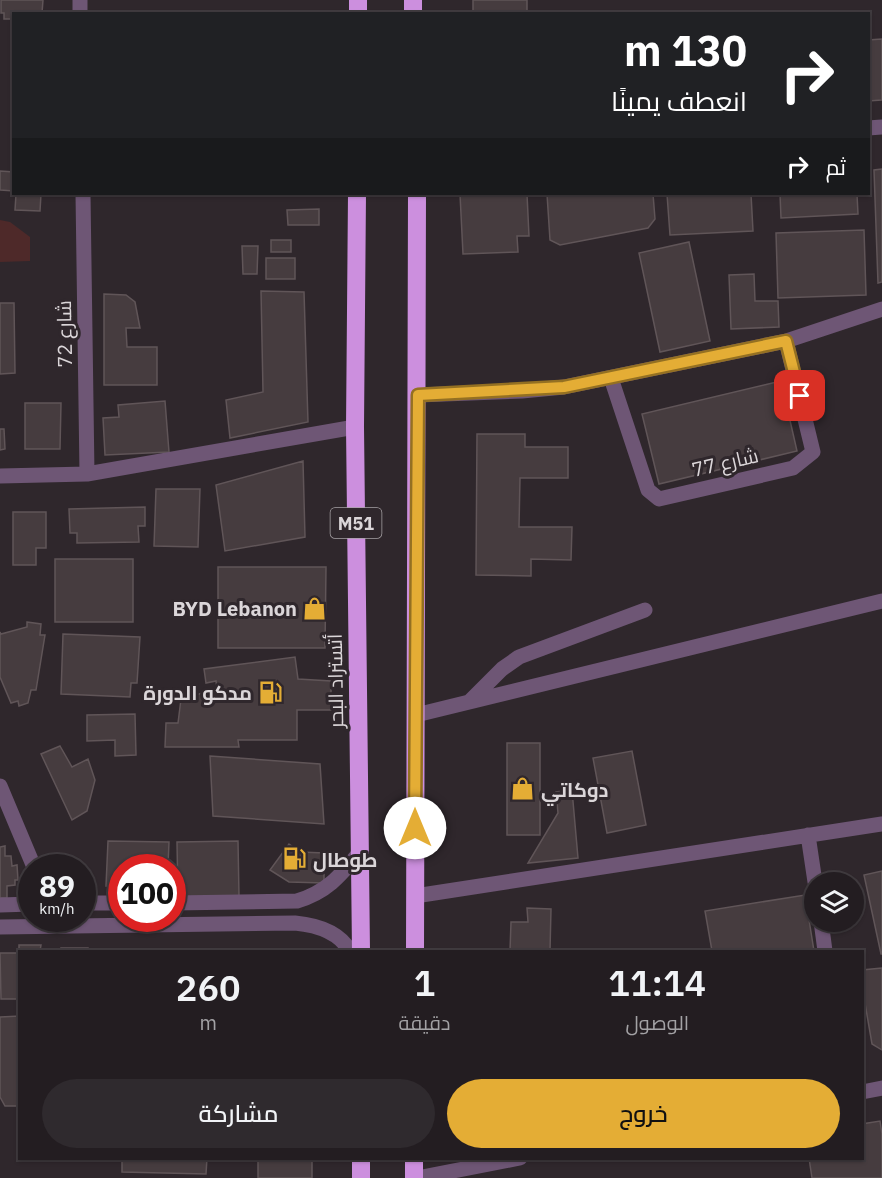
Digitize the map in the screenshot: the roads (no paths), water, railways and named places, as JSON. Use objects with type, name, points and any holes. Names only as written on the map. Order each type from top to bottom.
[{"type":"highway","name":"أتستراد البحر","points":[[357,195],[355,427],[361,950]]},
{"type":"highway","points":[[415,950],[417,195]]},
{"type":"highway","points":[[361,1160],[361,1178]]},
{"type":"highway","points":[[414,1160],[416,1178]]},
{"type":"street","name":"شارع 72","points":[[83,195],[87,474]]},
{"type":"street","points":[[418,395],[564,387],[786,341],[882,309]]},
{"type":"street","name":"شارع 77","points":[[611,378],[648,490],[659,500],[793,468],[813,452],[786,341]]},
{"type":"street","points":[[0,476],[87,474],[355,427]]},
{"type":"street","points":[[416,715],[882,601]]},
{"type":"street","points":[[470,701],[502,669],[519,657],[645,610]]},
{"type":"street","points":[[0,786],[29,854]]},
{"type":"street","points":[[415,896],[882,824]]},
{"type":"street","points":[[808,835],[814,872]]},
{"type":"street","points":[[186,903],[297,901],[310,898],[327,888],[360,852]]},
{"type":"street","points":[[0,905],[18,904]]},
{"type":"street","points":[[96,922],[310,924],[339,938],[349,950]]},
{"type":"street","points":[[0,927],[18,925]]},
{"type":"street","points":[[822,932],[825,950]]},
{"type":"street","points":[[864,1092],[882,1088]]},
{"type":"street","points":[[416,1178],[510,1160]]},
{"type":"place","name":"BYD Lebanon","points":[[315,608]]},
{"type":"place","name":"مدكو الدورة","points":[[270,692]]},
{"type":"place","name":"دوكاتي","points":[[523,789]]},
{"type":"place","name":"طوطال","points":[[295,859]]}]
